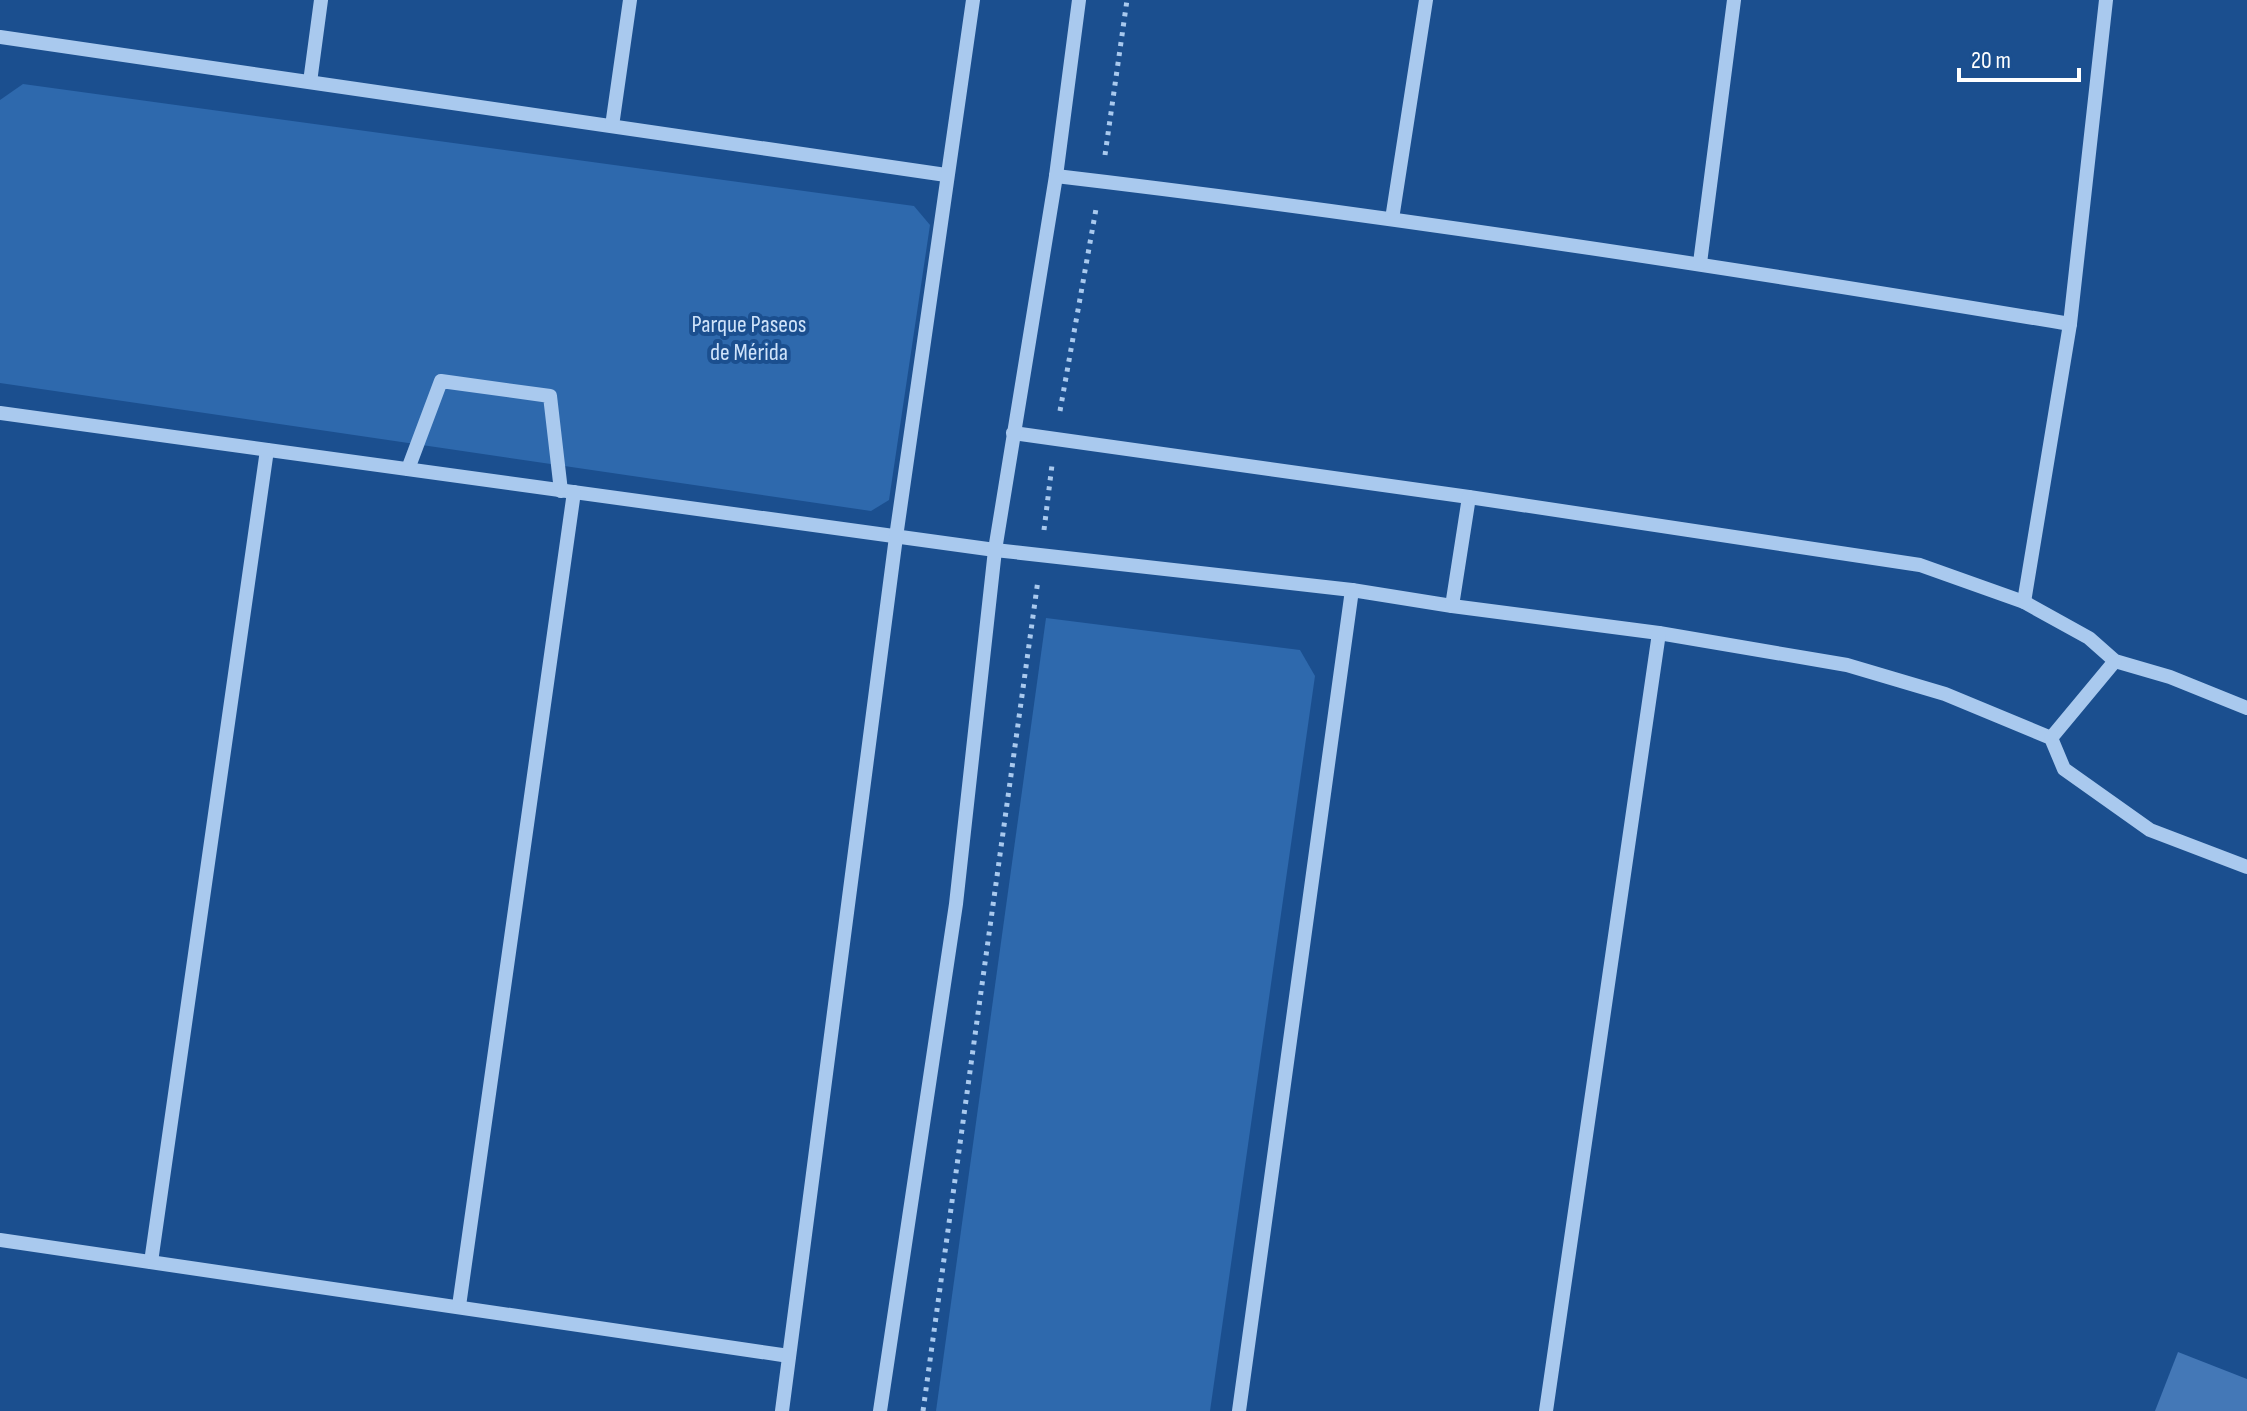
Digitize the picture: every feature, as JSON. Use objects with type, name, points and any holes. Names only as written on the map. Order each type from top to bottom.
[{"type":"street","points":[[310,82],[321,0]]},
{"type":"street","points":[[612,126],[630,0]]},
{"type":"street","points":[[782,1411],[896,537],[973,0]]},
{"type":"street","points":[[880,1411],[956,904],[995,550],[1056,176],[1079,0]]},
{"type":"street","points":[[1392,219],[1426,0]]},
{"type":"street","points":[[1700,263],[1734,0]]},
{"type":"street","points":[[2024,602],[2070,324],[2106,0]]},
{"type":"street","points":[[0,37],[946,175]]},
{"type":"street","points":[[1056,176],[1700,263],[2070,324]]},
{"type":"street","points":[[408,469],[441,381],[550,396],[567,491],[459,1306]]},
{"type":"street","points":[[0,413],[995,550],[1352,590],[1659,633],[1847,665],[1945,694],[2051,738],[2064,769],[2150,830],[2247,867]]},
{"type":"street","points":[[1013,433],[1920,565],[2024,602],[2089,638],[2115,661],[2170,677],[2247,708]]},
{"type":"street","points":[[151,1262],[267,450]]},
{"type":"street","points":[[1452,606],[1469,497]]},
{"type":"street","points":[[1239,1411],[1352,590]]},
{"type":"street","points":[[1546,1411],[1659,633]]},
{"type":"street","points":[[2051,738],[2115,661]]},
{"type":"street","points":[[0,1240],[789,1356]]},
{"type":"path","points":[[923,1411],[1056,439],[1101,182],[1127,0]]},
{"type":"green space","name":"Parque Paseos de Mérida","points":[[23,84],[914,206],[930,225],[889,500],[871,511],[0,383],[0,100]]},
{"type":"green space","points":[[1046,618],[1300,650],[1315,676],[1210,1411],[936,1411]]},
{"type":"building","points":[[2178,1352],[2247,1379],[2247,1411],[2155,1411]]}]
